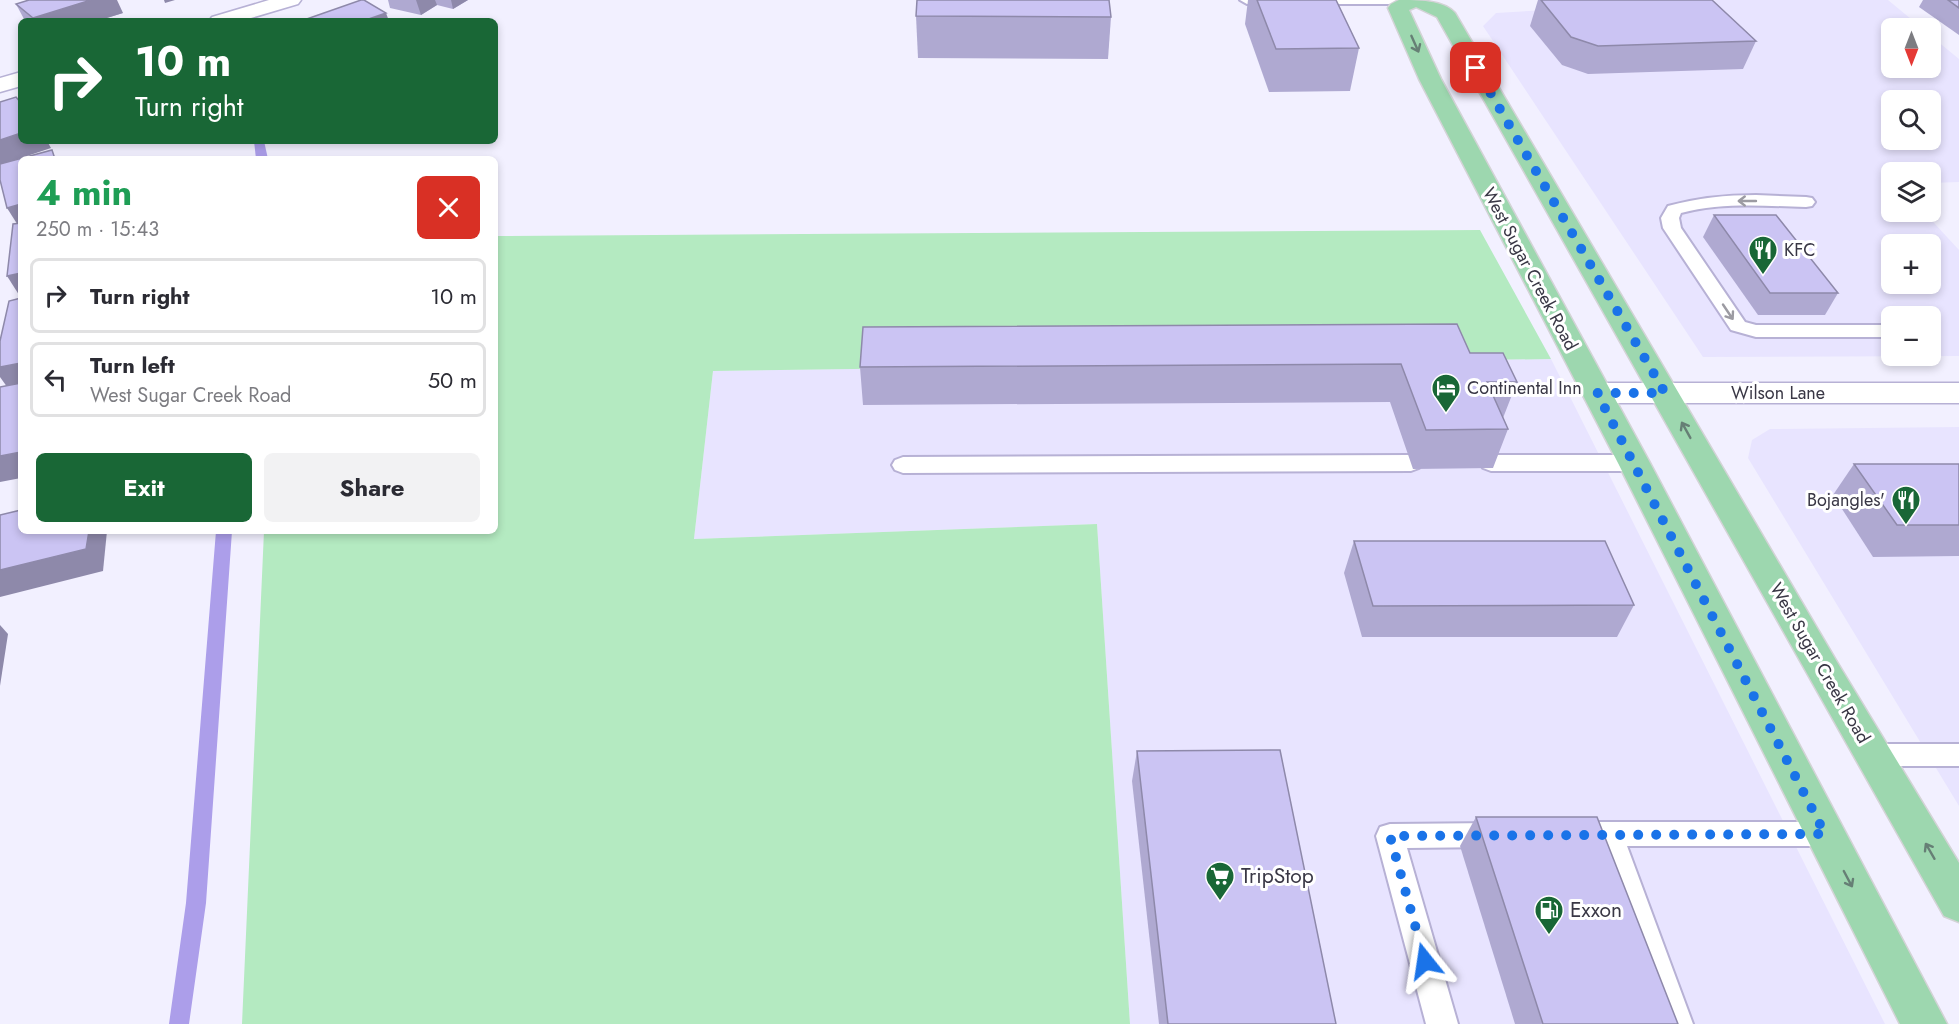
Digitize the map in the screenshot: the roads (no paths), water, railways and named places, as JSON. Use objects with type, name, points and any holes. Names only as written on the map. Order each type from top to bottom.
[{"type":"main road","name":"West Sugar Creek Road","points":[[1924,1024],[1634,463],[1430,79],[1398,8],[1416,0],[1445,13],[1732,513],[1959,902]]},
{"type":"street","points":[[229,18],[291,0]]},
{"type":"street","points":[[0,85],[18,80]]},
{"type":"street","name":"Wilson Lane","points":[[1597,393],[1959,393]]},
{"type":"lane","points":[[1247,0],[1389,0]]},
{"type":"lane","points":[[1806,202],[1735,201],[1691,204],[1674,210],[1670,218],[1672,228],[1738,326],[1755,331],[1881,331]]},
{"type":"lane","points":[[903,465],[1411,463]]},
{"type":"lane","points":[[1491,463],[1634,463]]},
{"type":"lane","points":[[1874,755],[1959,755]]},
{"type":"lane","points":[[1608,834],[1677,1024]]},
{"type":"lane","points":[[1442,1024],[1390,836],[1825,834]]},
{"type":"waterway","points":[[260,144],[262,156]]},
{"type":"waterway","points":[[179,1024],[196,903],[224,534]]},
{"type":"place","name":"KFC","points":[[1763,276]]},
{"type":"place","name":"Continental Inn","points":[[1446,414]]},
{"type":"place","name":"Bojangles'","points":[[1906,526]]},
{"type":"place","name":"TripStop","points":[[1220,902]]},
{"type":"place","name":"Exxon","points":[[1549,936]]}]
